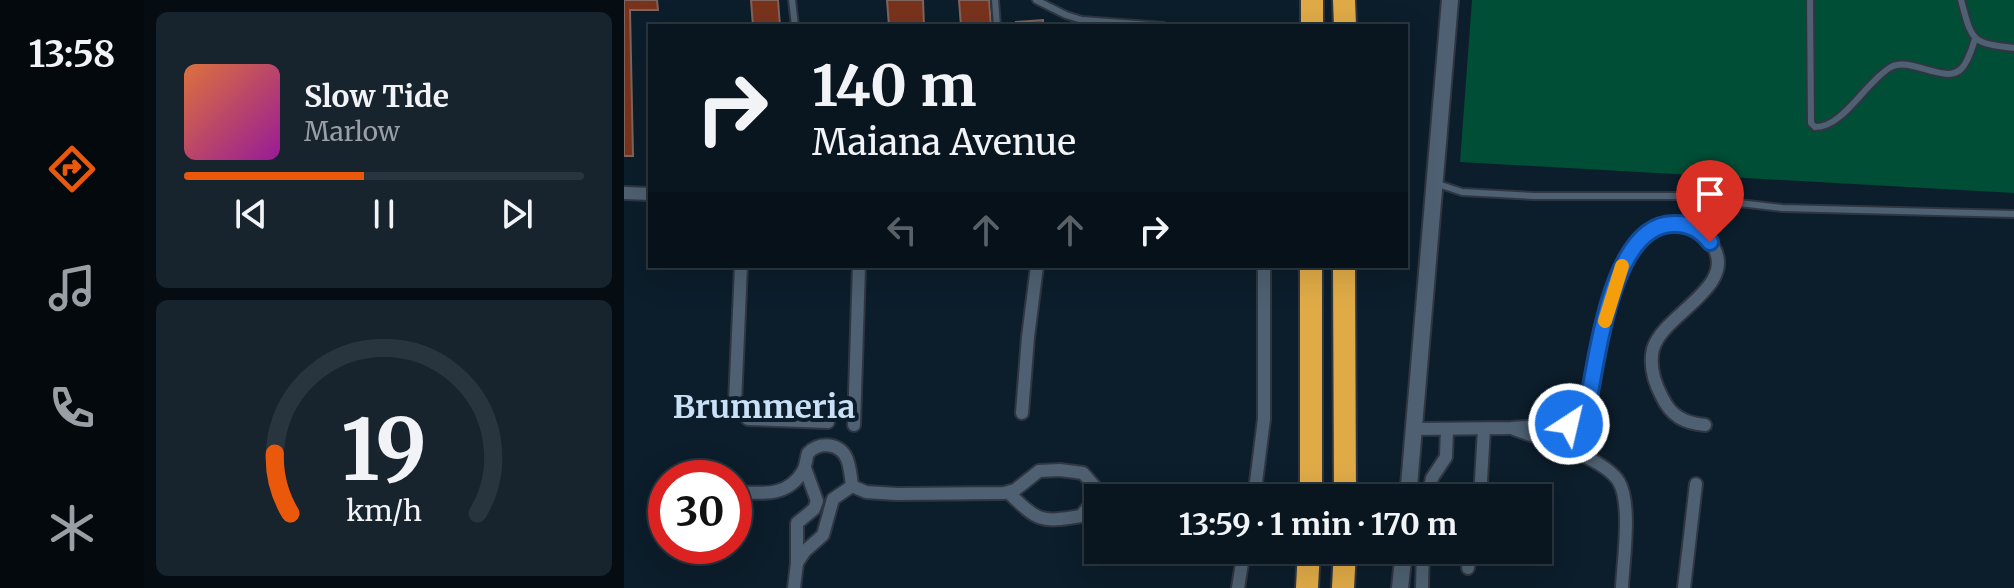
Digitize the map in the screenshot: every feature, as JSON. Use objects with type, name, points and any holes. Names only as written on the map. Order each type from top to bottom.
[{"type":"highway","points":[[1312,0],[1312,24]]},
{"type":"highway","points":[[1344,0],[1345,24]]},
{"type":"highway","points":[[1311,268],[1311,484]]},
{"type":"highway","points":[[1344,268],[1345,484]]},
{"type":"highway","points":[[1307,588],[1308,564]]},
{"type":"highway","points":[[1343,588],[1344,564]]},
{"type":"main road","points":[[1409,484],[1450,0]]},
{"type":"main road","points":[[1400,588],[1403,564]]},
{"type":"street","points":[[624,193],[648,194]]},
{"type":"street","points":[[1414,429],[1511,428],[1569,424],[1583,419],[1608,308],[1623,266],[1642,238],[1658,227],[1676,223],[1692,227],[1707,238],[1717,254],[1718,268],[1699,297],[1662,332],[1654,348],[1652,366],[1656,383],[1670,412],[1683,421],[1705,425]]},
{"type":"street","points":[[741,268],[735,403],[740,412],[748,419],[828,422]]},
{"type":"street","points":[[854,425],[859,268]]},
{"type":"street","points":[[1022,413],[1037,268]]},
{"type":"street","points":[[1256,484],[1264,419],[1264,268]]},
{"type":"street","points":[[1511,428],[1604,467],[1619,482],[1625,502],[1622,588]]},
{"type":"street","points":[[1431,484],[1446,457],[1447,429]]},
{"type":"street","points":[[1481,484],[1484,429]]},
{"type":"street","points":[[794,588],[797,523],[816,505],[816,496],[805,468],[805,461],[813,449],[821,445],[843,452],[852,486]]},
{"type":"street","points":[[752,491],[784,490],[805,468]]},
{"type":"street","points":[[852,486],[866,492],[897,494],[1009,493],[1034,473],[1060,470],[1083,473],[1091,484]]},
{"type":"street","points":[[1684,588],[1696,484]]},
{"type":"street","points":[[797,563],[823,535],[830,504],[852,486]]},
{"type":"street","points":[[1009,493],[1029,513],[1042,519],[1081,516],[1084,512]]},
{"type":"street","points":[[811,512],[820,514],[825,525]]},
{"type":"street","points":[[1238,588],[1242,564]]},
{"type":"street","points":[[1422,588],[1423,564]]},
{"type":"street","points":[[1468,568],[1469,564]]},
{"type":"lane","points":[[792,0],[795,24]]},
{"type":"lane","points":[[995,0],[997,24]]},
{"type":"lane","points":[[1036,0],[1082,20],[1136,24]]},
{"type":"lane","points":[[1810,0],[1811,123],[1815,127],[1836,121],[1856,97],[1893,66],[1906,65],[1946,74],[1958,72],[1975,39]]},
{"type":"lane","points":[[1961,0],[1975,39],[2014,48]]},
{"type":"lane","points":[[1434,182],[1462,192],[1504,195],[1679,196],[1782,208],[2014,214]]},
{"type":"green space","points":[[1472,0],[2014,0],[2014,193],[1460,162]]},
{"type":"building","points":[[624,0],[657,0],[658,10],[630,10],[633,156],[624,156]]},
{"type":"building","points":[[751,0],[778,0],[780,24],[753,24]]},
{"type":"building","points":[[887,0],[923,0],[924,24],[889,24]]},
{"type":"building","points":[[959,0],[989,0],[991,24],[961,24]]},
{"type":"building","points":[[1043,20],[1043,24],[1016,24]]},
{"type":"slow traffic","points":[[1605,321],[1622,266]]},
{"type":"district","name":"Brummeria","points":[[764,407]]},
{"type":"route","points":[[1569,424],[1585,416],[1608,308],[1619,274],[1633,249],[1642,238],[1661,225],[1676,223],[1701,232],[1710,242]]}]
